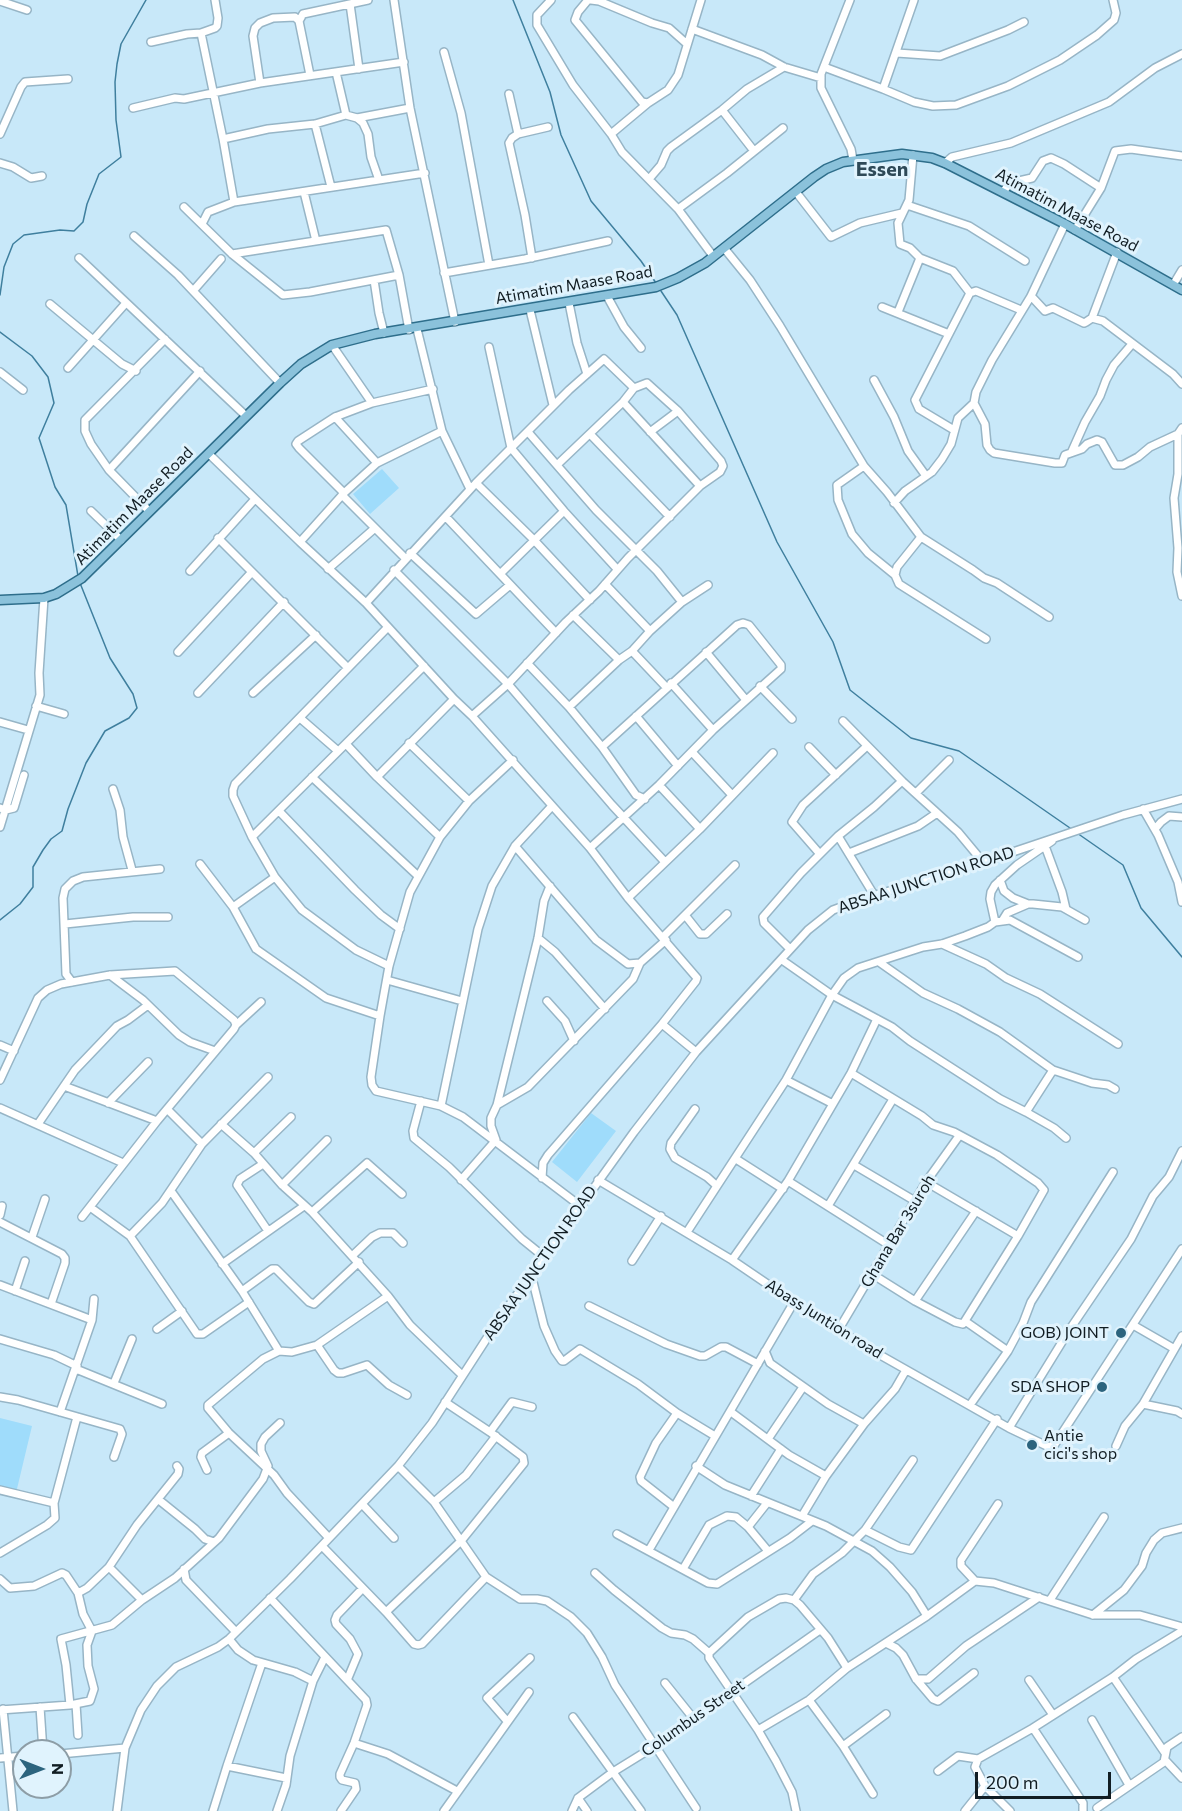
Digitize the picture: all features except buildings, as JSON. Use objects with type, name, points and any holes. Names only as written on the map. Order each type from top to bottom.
[{"type":"main road","name":"Atimatim Maase Road","points":[[0,600],[44,598],[70,587],[82,578],[280,383],[301,364],[332,345],[384,333],[656,287],[692,271],[826,169],[843,162],[885,155],[913,155],[945,163],[1065,224],[1178,287]]},
{"type":"street","points":[[151,42],[201,33],[217,26],[215,0]]},
{"type":"street","points":[[299,21],[303,14],[368,0]]},
{"type":"street","points":[[394,0],[410,108],[455,322]]},
{"type":"street","points":[[551,0],[537,15],[537,28],[573,85],[612,134],[622,152],[678,209],[713,256]]},
{"type":"street","points":[[648,103],[642,102],[575,20],[578,12],[590,0],[599,1],[669,28],[687,44]]},
{"type":"street","points":[[612,134],[648,103],[668,90],[678,75],[700,0]]},
{"type":"street","points":[[850,0],[824,67],[821,88],[851,149],[853,160]]},
{"type":"street","points":[[883,89],[914,0]]},
{"type":"street","points":[[824,67],[914,102],[944,107],[956,105],[1008,86],[1060,60],[1097,35],[1114,20],[1116,14],[1113,0]]},
{"type":"street","points":[[0,1],[27,10]]},
{"type":"street","points":[[350,4],[359,69]]},
{"type":"street","points":[[260,83],[253,36],[255,28],[260,23],[273,18],[295,17],[299,21],[310,75]]},
{"type":"street","points":[[897,53],[940,56],[1024,22]]},
{"type":"street","points":[[692,29],[762,55],[784,67],[821,78]]},
{"type":"street","points":[[201,33],[234,202]]},
{"type":"street","points":[[444,52],[461,112],[489,265]]},
{"type":"street","points":[[945,163],[951,157],[1011,143],[1109,102],[1155,68],[1182,54]]},
{"type":"street","points":[[133,108],[260,83],[404,62]]},
{"type":"street","points":[[649,178],[661,165],[667,151],[747,89],[784,67]]},
{"type":"street","points":[[336,72],[346,115]]},
{"type":"street","points":[[0,134],[22,84],[30,81],[68,78]]},
{"type":"street","points":[[508,94],[518,134]]},
{"type":"street","points":[[357,118],[410,108]]},
{"type":"street","points":[[722,110],[754,151]]},
{"type":"street","points":[[223,139],[268,129],[315,124],[346,115],[357,118],[363,123],[368,134],[371,157],[379,180]]},
{"type":"street","points":[[315,124],[331,187]]},
{"type":"street","points":[[532,258],[509,143],[518,134],[548,127]]},
{"type":"street","points":[[678,209],[783,128]]},
{"type":"street","points":[[1075,230],[1101,188],[1115,152],[1131,149],[1182,156]]},
{"type":"street","points":[[913,155],[911,191],[898,223],[900,244],[910,248],[920,258],[953,270],[969,293]]},
{"type":"street","points":[[1003,192],[1010,183],[1032,178],[1043,161],[1051,158],[1101,188]]},
{"type":"street","points":[[0,163],[31,178],[42,176]]},
{"type":"street","points":[[202,224],[208,212],[234,202],[425,173]]},
{"type":"street","points":[[304,192],[316,241]]},
{"type":"street","points":[[796,192],[831,237],[860,223],[902,213]]},
{"type":"street","points":[[907,205],[969,226],[1025,261]]},
{"type":"street","points":[[184,207],[232,254],[283,295],[399,275]]},
{"type":"street","points":[[1065,224],[1031,296],[992,360],[976,392],[974,403],[985,424],[987,445],[994,453],[1060,464],[1065,455],[1099,440],[1111,461],[1119,466],[1138,458],[1150,447],[1165,442],[1180,431]]},
{"type":"street","points":[[232,254],[386,230],[413,329],[433,389],[442,431],[470,489]]},
{"type":"street","points":[[134,236],[193,291],[280,383]]},
{"type":"street","points":[[444,273],[608,242]]},
{"type":"street","points":[[724,248],[750,280],[780,326],[864,466],[921,537],[1049,617]]},
{"type":"street","points":[[1031,296],[1045,311],[1053,308],[1084,323],[1092,318],[1117,252]]},
{"type":"street","points":[[79,258],[246,416]]},
{"type":"street","points":[[898,312],[920,258]]},
{"type":"street","points":[[193,291],[221,259]]},
{"type":"street","points":[[1178,287],[1182,270]]},
{"type":"street","points":[[374,280],[384,333]]},
{"type":"street","points":[[954,430],[920,409],[915,400],[969,293],[976,291],[1021,310]]},
{"type":"street","points":[[607,296],[624,327],[640,348]]},
{"type":"street","points":[[68,368],[126,303]]},
{"type":"street","points":[[569,303],[577,343],[587,374]]},
{"type":"street","points":[[50,304],[122,364],[136,371]]},
{"type":"street","points":[[1096,305],[1103,321]]},
{"type":"street","points":[[882,307],[949,334]]},
{"type":"street","points":[[530,310],[553,405]]},
{"type":"street","points":[[1092,318],[1103,321],[1173,374],[1182,384]]},
{"type":"street","points":[[149,511],[109,470],[91,444],[85,431],[85,420],[136,371],[165,339]]},
{"type":"street","points":[[1072,452],[1114,365],[1132,344]]},
{"type":"street","points":[[332,345],[372,403]]},
{"type":"street","points":[[489,347],[512,448],[564,511],[617,569]]},
{"type":"street","points":[[366,603],[470,489],[553,405],[604,359],[634,388]]},
{"type":"street","points":[[122,364],[125,381]]},
{"type":"street","points":[[109,470],[200,371]]},
{"type":"street","points":[[0,372],[23,390]]},
{"type":"street","points":[[874,380],[894,417],[908,451],[926,476]]},
{"type":"street","points":[[472,716],[508,684],[617,569],[700,486],[720,472],[723,466],[678,411],[647,383],[634,388],[623,402],[558,464]]},
{"type":"street","points":[[433,389],[372,403],[335,417],[296,444],[375,528],[476,614],[510,585]]},
{"type":"street","points":[[623,402],[700,486]]},
{"type":"street","points":[[894,503],[905,491],[932,472],[951,444],[960,415],[974,403]]},
{"type":"street","points":[[650,432],[678,411]]},
{"type":"street","points":[[335,417],[377,463]]},
{"type":"street","points":[[300,542],[343,494],[377,463],[442,431]]},
{"type":"street","points":[[1180,431],[1177,572],[1182,596]]},
{"type":"street","points":[[528,432],[596,510],[657,571],[682,602]]},
{"type":"street","points":[[590,434],[670,517]]},
{"type":"street","points":[[209,454],[366,603],[472,716],[590,848],[628,898],[695,975],[697,980],[662,1024],[548,1155],[543,1163],[542,1178]]},
{"type":"street","points":[[864,466],[837,485],[838,500],[852,534],[868,553],[895,575],[899,584],[986,639]]},
{"type":"street","points":[[476,483],[590,600]]},
{"type":"street","points":[[190,571],[255,499]]},
{"type":"street","points":[[92,511],[120,540]]},
{"type":"street","points":[[500,574],[564,511]]},
{"type":"street","points":[[446,517],[556,633]]},
{"type":"street","points":[[328,569],[375,528]]},
{"type":"street","points":[[895,575],[897,567],[921,537]]},
{"type":"street","points":[[218,538],[348,668]]},
{"type":"street","points":[[394,570],[508,684],[612,805],[665,862]]},
{"type":"street","points":[[178,652],[252,572]]},
{"type":"street","points":[[605,584],[650,631]]},
{"type":"street","points":[[569,706],[632,651],[682,602],[708,585]]},
{"type":"street","points":[[0,827],[3,809],[40,690],[44,598]]},
{"type":"street","points":[[198,693],[284,602]]},
{"type":"street","points":[[573,615],[619,660]]},
{"type":"street","points":[[590,848],[625,818],[713,730],[782,667],[749,625],[743,623],[737,625],[602,747]]},
{"type":"street","points":[[388,627],[235,784],[232,790],[252,837],[275,877],[302,910],[356,950],[389,966]]},
{"type":"street","points":[[253,693],[316,635]]},
{"type":"street","points":[[632,651],[713,730]]},
{"type":"street","points":[[706,652],[746,700]]},
{"type":"street","points":[[527,663],[569,706],[602,747],[630,789],[645,799]]},
{"type":"street","points":[[252,837],[424,666]]},
{"type":"street","points":[[760,686],[792,719]]},
{"type":"street","points":[[377,777],[454,699]]},
{"type":"street","points":[[36,706],[64,714]]},
{"type":"street","points":[[636,716],[678,766]]},
{"type":"street","points":[[300,717],[338,751]]},
{"type":"street","points":[[843,721],[902,781],[958,832],[983,862]]},
{"type":"street","points":[[0,722],[28,730]]},
{"type":"street","points":[[410,743],[469,801]]},
{"type":"street","points":[[346,744],[440,837]]},
{"type":"street","points":[[819,853],[792,822],[803,805],[867,746]]},
{"type":"street","points":[[809,747],[836,775]]},
{"type":"street","points":[[692,752],[732,795]]},
{"type":"street","points":[[628,898],[700,829],[773,753]]},
{"type":"street","points":[[513,760],[469,801],[440,837],[410,892],[389,966],[371,1077],[372,1085],[376,1090],[441,1106],[463,1117],[579,1205]]},
{"type":"street","points":[[916,793],[949,760]]},
{"type":"street","points":[[3,809],[14,808],[24,775]]},
{"type":"street","points":[[312,777],[418,876]]},
{"type":"street","points":[[790,949],[764,923],[763,917],[819,853],[902,781]]},
{"type":"street","points":[[659,785],[700,829]]},
{"type":"street","points":[[113,789],[120,810],[123,837],[132,870]]},
{"type":"street","name":"ABSAA JUNCTION ROAD","points":[[117,1811],[125,1748],[141,1710],[163,1678],[176,1667],[218,1647],[229,1639],[398,1466],[432,1423],[462,1375],[579,1205],[696,1052],[790,949],[827,914],[837,908],[1143,809],[1182,799]]},
{"type":"street","points":[[441,1106],[478,929],[492,886],[515,846],[552,806]]},
{"type":"street","points":[[1143,809],[1155,829],[1178,882],[1182,902]]},
{"type":"street","points":[[279,811],[355,890],[381,915],[400,929]]},
{"type":"street","points":[[849,853],[918,826],[937,813]]},
{"type":"street","points":[[1155,829],[1169,816],[1182,817]]},
{"type":"street","points":[[838,836],[874,895]]},
{"type":"street","points":[[998,921],[990,899],[991,892],[1000,880],[1017,865],[1060,836]]},
{"type":"street","points":[[515,846],[596,940],[628,964],[640,963]]},
{"type":"street","points":[[1044,846],[1062,892],[1066,909]]},
{"type":"street","points":[[200,864],[233,907],[256,949],[326,998],[380,1016]]},
{"type":"street","points":[[497,1105],[528,1087],[574,1041],[633,979],[640,963],[735,865]]},
{"type":"street","points":[[72,982],[66,974],[63,898],[65,889],[73,881],[83,877],[160,868]]},
{"type":"street","points":[[233,907],[275,877]]},
{"type":"street","points":[[1000,880],[1004,891],[1013,898],[1028,904],[1053,904],[1085,920]]},
{"type":"street","points":[[496,1140],[491,1118],[497,1105],[538,938],[544,902],[550,886]]},
{"type":"street","points":[[687,1232],[786,1080],[832,995],[844,978],[858,968],[923,947],[942,944],[988,927],[1007,913],[1028,904]]},
{"type":"street","points":[[685,915],[700,934],[706,934],[727,914]]},
{"type":"street","points":[[64,924],[133,917],[168,917]]},
{"type":"street","points":[[998,921],[1010,920],[1078,957]]},
{"type":"street","points":[[538,938],[555,952],[605,1009]]},
{"type":"street","points":[[942,944],[986,964],[1006,978],[1046,997],[1118,1044]]},
{"type":"street","points":[[782,960],[832,995],[877,1019],[1000,1099],[1054,1128],[1066,1138]]},
{"type":"street","points":[[879,962],[923,993],[1000,1032],[1053,1070],[1115,1089]]},
{"type":"street","points":[[0,1080],[38,998],[46,990],[61,984],[110,975],[175,971],[234,1020],[236,1025]]},
{"type":"street","points":[[110,975],[122,982],[184,1038],[215,1051]]},
{"type":"street","points":[[387,980],[462,1001]]},
{"type":"street","points":[[547,1001],[565,1021],[574,1041]]},
{"type":"street","points":[[82,1217],[123,1163],[236,1025],[261,1002]]},
{"type":"street","points":[[38,1125],[75,1070],[117,1026],[148,1005]]},
{"type":"street","points":[[732,1260],[788,1181],[851,1073],[877,1019]]},
{"type":"street","points":[[662,1024],[696,1052]]},
{"type":"street","points":[[0,1045],[14,1051]]},
{"type":"street","points":[[108,1102],[148,1062]]},
{"type":"street","points":[[1026,1112],[1053,1070]]},
{"type":"street","points":[[851,1073],[933,1125],[954,1132],[997,1155],[1042,1186],[1044,1192],[965,1321],[960,1324],[915,1301],[872,1274]]},
{"type":"street","points":[[130,1236],[171,1191],[202,1144],[268,1077]]},
{"type":"street","points":[[786,1080],[833,1104]]},
{"type":"street","points":[[64,1086],[157,1121]]},
{"type":"street","points":[[828,1206],[893,1099]]},
{"type":"street","points":[[421,1101],[413,1131],[414,1138],[461,1180],[509,1228],[543,1256]]},
{"type":"street","points":[[0,1108],[123,1163]]},
{"type":"street","points":[[167,1109],[202,1144]]},
{"type":"street","points":[[696,1109],[671,1143],[670,1149],[675,1158],[707,1177],[717,1186]]},
{"type":"street","points":[[254,1153],[291,1117]]},
{"type":"street","points":[[221,1124],[254,1153],[282,1185],[312,1212],[359,1262],[410,1324],[462,1375]]},
{"type":"street","name":"Ghana Bar 3suroh","points":[[839,1329],[926,1182],[959,1136]]},
{"type":"street","points":[[282,1185],[327,1140]]},
{"type":"street","points":[[461,1180],[496,1140]]},
{"type":"street","points":[[1009,1428],[1070,1329],[1131,1239],[1153,1196],[1169,1177],[1182,1151]]},
{"type":"street","points":[[736,1159],[783,1189]]},
{"type":"street","points":[[312,1212],[367,1163],[402,1194]]},
{"type":"street","points":[[263,1164],[240,1179],[237,1185],[268,1231]]},
{"type":"street","points":[[854,1165],[915,1201]]},
{"type":"street","points":[[970,1405],[1008,1351],[1031,1302],[1113,1172]]},
{"type":"street","name":"Abass Juntion road","points":[[598,1180],[687,1232],[794,1302],[906,1370],[1047,1447],[1055,1444],[1132,1326]]},
{"type":"street","points":[[788,1181],[889,1245]]},
{"type":"street","points":[[926,1182],[1018,1236]]},
{"type":"street","points":[[171,1191],[249,1302],[279,1351]]},
{"type":"street","points":[[32,1237],[45,1199]]},
{"type":"street","points":[[0,1215],[2,1206]]},
{"type":"street","points":[[222,1264],[304,1206]]},
{"type":"street","points":[[90,1207],[130,1236],[197,1334],[202,1335],[249,1302]]},
{"type":"street","points":[[915,1301],[976,1211]]},
{"type":"street","points":[[632,1261],[661,1216]]},
{"type":"street","points":[[0,1222],[32,1237],[65,1258],[51,1304]]},
{"type":"street","points":[[352,1256],[372,1237],[380,1233],[393,1233],[403,1243]]},
{"type":"street","points":[[1173,1348],[1132,1326],[1182,1249]]},
{"type":"street","points":[[15,1291],[25,1262]]},
{"type":"street","points":[[242,1292],[272,1269],[276,1269],[309,1302],[314,1304],[359,1262]]},
{"type":"street","points":[[531,1274],[544,1326],[555,1351],[562,1360],[564,1361],[580,1349],[638,1384],[677,1413],[715,1436]]},
{"type":"street","points":[[0,1285],[92,1320]]},
{"type":"street","points":[[329,1538],[208,1408],[210,1402],[263,1359],[279,1351],[292,1352],[317,1345],[388,1296]]},
{"type":"street","points":[[60,1412],[92,1320],[94,1299]]},
{"type":"street","points":[[649,1550],[696,1466],[731,1412],[794,1302]]},
{"type":"street","points":[[589,1306],[660,1342],[700,1356],[726,1347],[758,1364]]},
{"type":"street","points":[[157,1329],[182,1311]]},
{"type":"street","points":[[965,1321],[1008,1351]]},
{"type":"street","points":[[1116,1446],[1125,1426],[1143,1404],[1173,1348],[1182,1336]]},
{"type":"street","points":[[0,1339],[54,1355],[162,1404]]},
{"type":"street","points":[[114,1383],[132,1339]]},
{"type":"street","points":[[317,1345],[334,1370],[343,1373],[367,1365],[389,1385],[407,1395]]},
{"type":"street","points":[[765,1351],[770,1363],[864,1424]]},
{"type":"street","points":[[802,1516],[825,1476],[864,1424],[895,1389],[906,1370]]},
{"type":"street","points":[[768,1439],[804,1387]]},
{"type":"street","points":[[0,1397],[121,1430],[119,1446],[114,1457]]},
{"type":"street","points":[[386,1612],[461,1541],[524,1463],[523,1457],[446,1402]]},
{"type":"street","points":[[434,1502],[466,1475],[512,1402],[532,1407]]},
{"type":"street","points":[[1143,1404],[1182,1414]]},
{"type":"street","points":[[731,1412],[782,1449],[825,1476]]},
{"type":"street","points":[[674,1506],[640,1481],[640,1477],[656,1443],[677,1413]]},
{"type":"street","points":[[0,1553],[53,1520],[54,1503],[77,1418]]},
{"type":"street","points":[[866,1530],[899,1547],[911,1550],[997,1419]]},
{"type":"street","points":[[78,1735],[61,1639],[112,1625],[142,1600],[175,1578],[204,1552],[257,1488],[267,1470],[267,1461],[261,1450],[261,1444],[280,1424]]},
{"type":"street","points":[[207,1470],[201,1457],[202,1453],[230,1433]]},
{"type":"street","points":[[751,1496],[782,1449]]},
{"type":"street","points":[[794,1600],[813,1574],[866,1530],[913,1460]]},
{"type":"street","points":[[78,1593],[109,1568],[137,1525],[178,1474],[177,1466]]},
{"type":"street","points":[[398,1466],[434,1502],[486,1577],[520,1599],[547,1601],[571,1617],[587,1633],[602,1657],[615,1685],[696,1808]]},
{"type":"street","points":[[696,1466],[725,1485],[802,1516],[855,1540],[872,1551],[890,1566],[912,1592],[927,1616]]},
{"type":"street","points":[[0,1490],[54,1503]]},
{"type":"street","points":[[159,1500],[205,1539],[214,1542]]},
{"type":"street","points":[[748,1527],[767,1503]]},
{"type":"street","points":[[362,1504],[394,1538]]},
{"type":"street","points":[[998,1504],[961,1560],[961,1566],[975,1581],[994,1583],[1093,1615],[1140,1616],[1182,1629]]},
{"type":"street","points":[[683,1569],[709,1526],[714,1521],[732,1516],[748,1527],[768,1551]]},
{"type":"street","points":[[1050,1600],[1104,1517]]},
{"type":"street","points":[[617,1533],[708,1583],[717,1584],[790,1538],[812,1521]]},
{"type":"street","points":[[1093,1615],[1124,1590],[1142,1566],[1146,1553],[1154,1540],[1162,1533],[1182,1528]]},
{"type":"street","points":[[199,1534],[204,1552]]},
{"type":"street","points":[[322,1546],[414,1644],[422,1644],[486,1577]]},
{"type":"street","points":[[109,1568],[142,1600]]},
{"type":"street","points":[[184,1569],[186,1580],[236,1632]]},
{"type":"street","points":[[0,1579],[10,1588],[40,1585],[62,1573],[66,1575],[78,1593],[83,1614],[92,1631],[87,1645],[93,1693],[90,1701],[2,1709],[4,1757],[13,1811]]},
{"type":"street","points":[[595,1573],[662,1628],[693,1639],[710,1653]]},
{"type":"street","points":[[175,1578],[186,1580]]},
{"type":"street","points":[[758,1730],[808,1700],[847,1668],[927,1616],[975,1581]]},
{"type":"street","points":[[348,1678],[358,1654],[335,1620],[362,1589]]},
{"type":"street","points":[[916,1679],[928,1679],[966,1646],[1039,1597]]},
{"type":"street","points":[[270,1598],[325,1657],[348,1678],[367,1702],[340,1777],[342,1780],[355,1783],[356,1786],[341,1811]]},
{"type":"street","points":[[796,1811],[792,1792],[758,1730],[709,1658],[710,1653],[748,1617],[779,1599],[794,1600],[807,1612],[847,1668]]},
{"type":"street","points":[[938,1771],[958,1756],[978,1759],[1033,1728],[1182,1629]]},
{"type":"street","name":"Columbus Street","points":[[572,1811],[578,1798],[613,1772],[655,1746],[820,1630]]},
{"type":"street","points":[[229,1639],[248,1658],[295,1672],[313,1681]]},
{"type":"street","points":[[886,1643],[903,1655],[916,1679],[933,1699],[938,1701],[974,1673]]},
{"type":"street","points":[[277,1811],[290,1756],[313,1681],[325,1657]]},
{"type":"street","points":[[507,1721],[487,1698],[530,1658]]},
{"type":"street","points":[[213,1811],[262,1663]]},
{"type":"street","points":[[1113,1677],[1182,1778]]},
{"type":"street","points":[[1029,1680],[1053,1715]]},
{"type":"street","points":[[665,1683],[693,1718]]},
{"type":"street","points":[[444,1811],[529,1692]]},
{"type":"street","points":[[808,1700],[843,1746],[873,1794]]},
{"type":"street","points":[[40,1707],[42,1739]]},
{"type":"street","points":[[843,1746],[886,1714]]},
{"type":"street","points":[[573,1717],[641,1811]]},
{"type":"street","points":[[1092,1720],[1128,1785]]},
{"type":"street","points":[[1033,1728],[1083,1803],[1084,1809],[1097,1810],[1128,1785],[1150,1773],[1165,1756],[1167,1747],[1182,1737]]},
{"type":"street","points":[[354,1743],[388,1754],[457,1791]]},
{"type":"street","points":[[72,1753],[125,1748]]},
{"type":"street","points":[[978,1759],[975,1767],[985,1786],[1010,1811]]},
{"type":"street","points":[[227,1766],[286,1778]]},
{"type":"street","points":[[965,1811],[985,1786]]},
{"type":"street","points":[[578,1798],[587,1811]]},
{"type":"shaded area","points":[[382,469],[399,488],[370,514],[353,494]]},
{"type":"shaded area","points":[[591,1113],[616,1131],[577,1182],[552,1162]]},
{"type":"shaded area","points":[[0,1418],[32,1426],[16,1493],[0,1489]]},
{"type":"waterway","points":[[0,295],[4,267],[13,244],[24,235],[60,230],[74,231],[83,222],[87,204],[99,174],[121,157],[116,120],[117,64],[121,44],[146,0]]},
{"type":"waterway","points":[[513,0],[550,92],[561,135],[591,201],[641,261],[656,283]]},
{"type":"waterway","points":[[661,291],[677,315],[777,542],[833,642],[850,690],[911,738],[959,751],[1070,828]]},
{"type":"waterway","points":[[0,332],[32,356],[48,377],[54,403],[39,438],[55,487],[66,505],[78,576]]},
{"type":"waterway","points":[[0,920],[20,904],[33,887],[33,867],[51,839],[62,831],[86,763],[105,731],[129,718],[137,708],[133,694],[110,658],[80,583]]},
{"type":"waterway","points":[[1077,833],[1123,865],[1141,908],[1182,957]]},
{"type":"place","name":"GOB) JOINT","points":[[1121,1333]]},
{"type":"place","name":"SDA SHOP","points":[[1102,1387]]},
{"type":"place","name":"Antie cici's shop","points":[[1032,1445]]},
{"type":"district","name":"Essen","points":[[882,169]]}]
